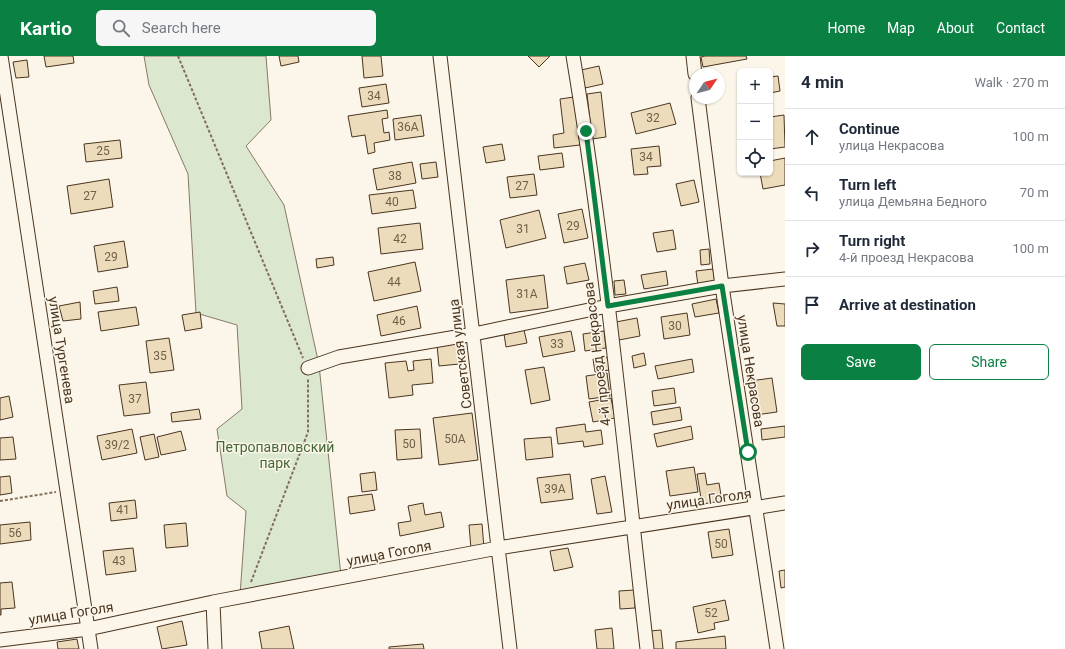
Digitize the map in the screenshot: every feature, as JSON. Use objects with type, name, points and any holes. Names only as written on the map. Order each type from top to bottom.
[{"type":"street","name":"улица Тургенева","points":[[1,56],[91,649]]},
{"type":"street","name":"Советская улица","points":[[440,56],[510,649]]},
{"type":"street","name":"4-й проезд Некрасова","points":[[573,56],[586,131],[608,306],[647,649]]},
{"type":"street","points":[[693,56],[694,68]]},
{"type":"street","name":"улица Некрасова","points":[[699,104],[722,286],[777,649]]},
{"type":"street","points":[[308,368],[339,358],[474,334],[608,306],[722,286],[785,279]]},
{"type":"street","name":"улица Гоголя","points":[[0,640],[88,629],[213,602],[498,548],[785,503]]},
{"type":"street","points":[[213,602],[215,649]]},
{"type":"path","points":[[178,56],[308,368],[308,432],[246,596]]},
{"type":"path","points":[[0,501],[67,490]]},
{"type":"green space","name":"Петропавловский парк","points":[[144,56],[266,56],[271,120],[246,146],[284,205],[319,365],[341,576],[240,595],[246,511],[227,496],[217,429],[242,409],[237,325],[196,313],[188,174],[149,85]]},
{"type":"building","points":[[44,56],[73,56],[74,63],[46,67]]},
{"type":"building","points":[[279,56],[298,56],[299,62],[281,66]]},
{"type":"building","points":[[362,56],[381,56],[383,76],[364,78]]},
{"type":"building","points":[[528,56],[550,56],[539,67]]},
{"type":"building","points":[[746,56],[747,59],[703,67],[701,57]]},
{"type":"building","points":[[27,60],[29,77],[16,78],[13,62]]},
{"type":"building","points":[[599,66],[603,84],[585,88],[581,70]]},
{"type":"building","points":[[778,76],[780,91],[773,92],[773,77]]},
{"type":"building","points":[[386,84],[389,103],[362,107],[359,88]]},
{"type":"building","points":[[601,92],[606,137],[592,139],[587,94]]},
{"type":"building","points":[[574,97],[580,145],[554,148],[553,135],[564,133],[560,99]]},
{"type":"building","points":[[670,103],[676,124],[636,134],[631,113]]},
{"type":"building","points":[[387,110],[388,118],[382,119],[384,133],[389,132],[390,140],[374,143],[375,152],[368,154],[365,135],[352,137],[348,116]]},
{"type":"building","points":[[421,115],[424,136],[395,140],[393,119]]},
{"type":"building","points":[[784,115],[785,147],[773,149],[773,117]]},
{"type":"building","points":[[120,140],[122,158],[86,162],[84,144]]},
{"type":"building","points":[[502,144],[505,160],[486,163],[483,147]]},
{"type":"building","points":[[659,146],[661,166],[647,167],[648,174],[634,175],[631,149]]},
{"type":"building","points":[[562,153],[564,167],[540,170],[538,156]]},
{"type":"building","points":[[785,158],[785,185],[763,189],[761,176],[773,176],[773,160]]},
{"type":"building","points":[[412,162],[416,183],[377,190],[373,169]]},
{"type":"building","points":[[436,162],[438,177],[422,179],[420,164]]},
{"type":"building","points":[[534,174],[537,195],[510,198],[507,177]]},
{"type":"building","points":[[109,179],[113,207],[71,214],[67,186]]},
{"type":"building","points":[[694,180],[699,202],[681,206],[676,184]]},
{"type":"building","points":[[413,190],[416,208],[372,214],[369,195]]},
{"type":"building","points":[[582,209],[588,238],[564,243],[558,214]]},
{"type":"building","points":[[539,210],[546,238],[506,248],[500,220]]},
{"type":"building","points":[[420,223],[423,249],[381,254],[378,228]]},
{"type":"building","points":[[673,230],[676,249],[657,252],[653,233]]},
{"type":"building","points":[[124,241],[128,267],[98,272],[94,246]]},
{"type":"building","points":[[709,249],[710,264],[701,265],[700,250]]},
{"type":"building","points":[[333,257],[334,265],[317,268],[316,259]]},
{"type":"building","points":[[415,262],[421,291],[374,301],[368,272]]},
{"type":"building","points":[[585,263],[589,280],[567,284],[564,267]]},
{"type":"building","points":[[713,269],[715,283],[698,285],[696,271]]},
{"type":"building","points":[[666,271],[668,285],[644,289],[641,275]]},
{"type":"building","points":[[544,275],[548,308],[510,313],[506,280]]},
{"type":"building","points":[[624,280],[626,294],[615,295],[614,281]]},
{"type":"building","points":[[117,287],[119,301],[95,304],[93,291]]},
{"type":"building","points":[[716,299],[719,313],[695,317],[692,304]]},
{"type":"building","points":[[80,302],[81,319],[63,321],[59,306]]},
{"type":"building","points":[[773,303],[785,304],[785,326],[777,326]]},
{"type":"building","points":[[417,306],[421,328],[381,336],[377,315]]},
{"type":"building","points":[[136,307],[139,325],[101,331],[98,312]]},
{"type":"building","points":[[200,312],[202,328],[185,331],[182,315]]},
{"type":"building","points":[[687,313],[690,335],[664,339],[661,317]]},
{"type":"building","points":[[637,318],[640,336],[619,340],[616,322]]},
{"type":"building","points":[[524,330],[527,343],[506,347],[504,334]]},
{"type":"building","points":[[571,331],[575,351],[543,357],[539,337]]},
{"type":"building","points":[[604,331],[606,348],[585,351],[583,334]]},
{"type":"building","points":[[169,338],[174,370],[150,373],[146,341]]},
{"type":"building","points":[[457,343],[459,364],[439,366],[437,345]]},
{"type":"building","points":[[644,353],[646,365],[634,368],[632,356]]},
{"type":"building","points":[[609,357],[610,370],[595,372],[593,359]]},
{"type":"building","points":[[431,359],[433,383],[412,385],[413,395],[389,398],[385,363],[406,361],[408,371],[414,370],[413,361]]},
{"type":"building","points":[[692,359],[694,372],[658,379],[655,366]]},
{"type":"building","points":[[544,367],[550,400],[531,404],[525,370]]},
{"type":"building","points":[[607,373],[610,396],[589,399],[586,376]]},
{"type":"building","points":[[772,378],[777,412],[755,415],[750,381]]},
{"type":"building","points":[[146,382],[150,413],[124,416],[119,385]]},
{"type":"building","points":[[674,388],[676,403],[654,406],[652,391]]},
{"type":"building","points":[[9,396],[13,417],[0,420],[0,398]]},
{"type":"building","points":[[611,398],[615,418],[593,422],[589,402]]},
{"type":"building","points":[[680,407],[682,420],[653,425],[651,412]]},
{"type":"building","points":[[199,409],[201,419],[172,422],[171,413]]},
{"type":"building","points":[[472,413],[478,460],[439,465],[433,418]]},
{"type":"building","points":[[585,424],[586,432],[601,430],[603,444],[584,447],[583,441],[558,444],[556,428]]},
{"type":"building","points":[[691,426],[693,439],[657,447],[654,434]]},
{"type":"building","points":[[785,426],[785,437],[762,440],[761,429]]},
{"type":"building","points":[[132,429],[137,453],[102,460],[97,436]]},
{"type":"building","points":[[420,429],[422,458],[397,460],[395,430]]},
{"type":"building","points":[[181,431],[186,450],[161,455],[157,437]]},
{"type":"building","points":[[154,434],[159,457],[145,460],[140,437]]},
{"type":"building","points":[[13,437],[16,459],[0,460],[0,438]]},
{"type":"building","points":[[551,437],[553,457],[526,460],[524,439]]},
{"type":"building","points":[[694,467],[698,492],[670,496],[666,471]]},
{"type":"building","points":[[375,472],[377,490],[362,492],[360,474]]},
{"type":"building","points":[[705,473],[707,485],[719,483],[722,501],[702,504],[697,474]]},
{"type":"building","points":[[570,474],[573,499],[541,503],[537,478]]},
{"type":"building","points":[[10,476],[12,493],[0,495],[0,477]]},
{"type":"building","points":[[605,476],[612,512],[597,514],[591,479]]},
{"type":"building","points":[[372,494],[375,510],[350,514],[348,497]]},
{"type":"building","points":[[135,500],[137,518],[111,521],[109,503]]},
{"type":"building","points":[[423,503],[425,515],[441,512],[444,527],[400,536],[398,523],[411,521],[408,506]]},
{"type":"building","points":[[30,522],[31,540],[0,544],[0,525]]},
{"type":"building","points":[[186,523],[188,546],[166,548],[164,525]]},
{"type":"building","points":[[482,524],[484,548],[471,549],[469,525]]},
{"type":"building","points":[[729,529],[733,555],[712,558],[708,532]]},
{"type":"building","points":[[133,548],[136,571],[106,575],[103,551]]},
{"type":"building","points":[[568,548],[573,567],[554,571],[550,551]]},
{"type":"building","points":[[785,570],[785,587],[781,588],[779,571]]},
{"type":"building","points":[[12,582],[15,608],[1,609],[0,615],[0,583]]},
{"type":"building","points":[[635,590],[635,608],[620,609],[619,591]]},
{"type":"building","points":[[725,600],[729,620],[714,623],[715,629],[698,633],[693,607]]},
{"type":"building","points":[[182,621],[187,645],[162,649],[157,627]]},
{"type":"building","points":[[289,626],[294,649],[262,649],[259,632]]},
{"type":"building","points":[[612,628],[614,649],[597,649],[595,630]]},
{"type":"building","points":[[661,630],[663,649],[651,649],[650,631]]},
{"type":"building","points":[[725,636],[726,649],[676,649],[676,642]]},
{"type":"building","points":[[77,639],[79,649],[58,649],[57,642]]},
{"type":"building","points":[[423,644],[424,649],[389,649],[389,647]]},
{"type":"route","points":[[586,131],[608,306],[722,286],[748,452]]}]
